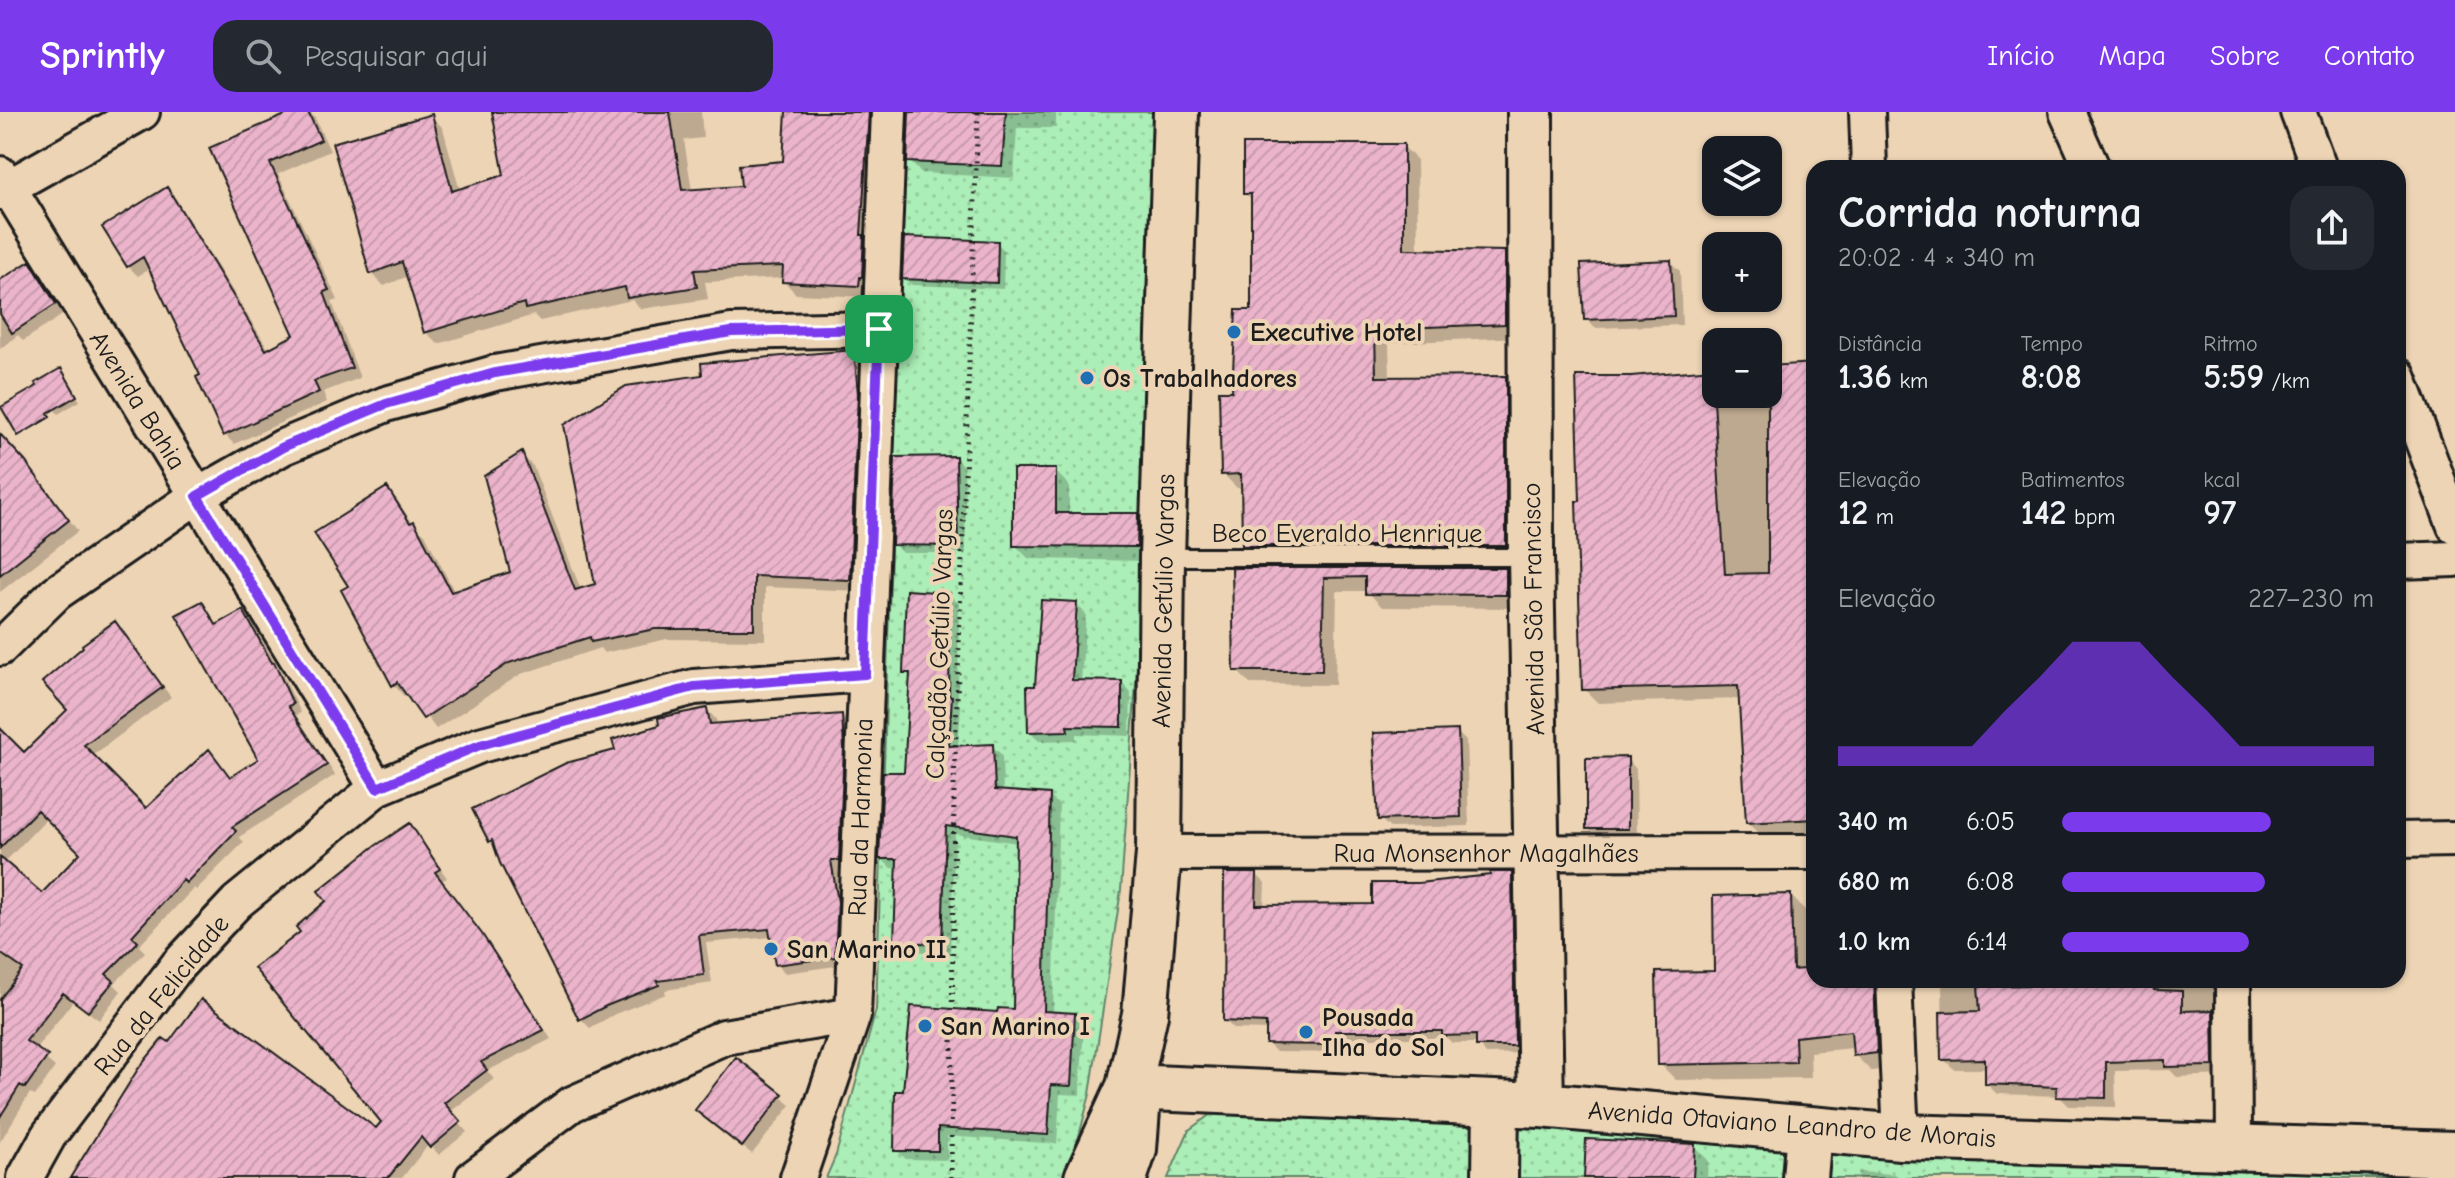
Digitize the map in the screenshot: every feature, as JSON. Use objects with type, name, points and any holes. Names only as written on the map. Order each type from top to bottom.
[{"type":"street","points":[[2,184],[142,112]]},
{"type":"street","name":"Rua da Harmonia","points":[[798,1178],[853,1015],[889,112]]},
{"type":"street","name":"Avenida Getúlio Vargas","points":[[1087,1178],[1129,1087],[1145,1014],[1159,853],[1162,557],[1176,112]]},
{"type":"street","name":"Avenida São Francisco","points":[[1530,112],[1531,557],[1541,1105]]},
{"type":"street","points":[[1867,112],[1869,160]]},
{"type":"street","points":[[2067,112],[2088,160]]},
{"type":"street","points":[[2298,112],[2316,160]]},
{"type":"street","name":"Avenida Bahia","points":[[2,184],[377,788]]},
{"type":"street","points":[[0,648],[56,593],[197,496],[283,447],[386,404],[495,373],[731,332],[879,329]]},
{"type":"street","points":[[2406,397],[2455,526]]},
{"type":"street","points":[[2406,561],[2455,559]]},
{"type":"street","name":"Rua da Felicidade","points":[[25,1178],[49,1135],[178,965],[237,902],[377,788],[480,745],[694,687],[865,674]]},
{"type":"street","points":[[2406,840],[2455,839]]},
{"type":"street","name":"Rua Monsenhor Magalhães","points":[[1159,853],[1806,852]]},
{"type":"street","points":[[1894,988],[1901,1137]]},
{"type":"street","points":[[2233,988],[2234,1146]]},
{"type":"street","points":[[473,1178],[572,1104],[724,1037],[853,1015]]},
{"type":"street","name":"Avenida Getúlio Vargas","points":[[1124,1178],[1134,1149],[1137,1110],[1129,1087]]},
{"type":"street","name":"Avenida Otaviano Leandro de Morais","points":[[1129,1087],[1541,1105],[1901,1137],[2455,1154]]},
{"type":"street","points":[[1495,1178],[1496,1105]]},
{"type":"street","points":[[1805,1178],[1809,1131]]},
{"type":"lane","name":"Beco Everaldo Henrique","points":[[1162,557],[1531,557]]},
{"type":"path","name":"Calçadão Getúlio Vargas","points":[[951,1178],[954,784],[978,112]]},
{"type":"green space","points":[[900,112],[1153,112],[1143,586],[1121,890],[1090,1094],[1068,1178],[826,1178],[836,1155],[876,1010],[892,518]]},
{"type":"green space","points":[[1211,1114],[1479,1123],[1476,1178],[1168,1178],[1189,1130]]},
{"type":"green space","points":[[1512,1119],[1784,1147],[1782,1178],[1509,1178]]},
{"type":"green space","points":[[1852,1144],[2455,1178],[1821,1178],[1826,1157]]},
{"type":"building","points":[[292,112],[308,112],[321,140],[270,163],[329,290],[324,292],[352,368],[314,381],[319,392],[223,436],[196,377],[200,375],[143,257],[127,267],[102,227],[167,187],[266,350],[294,335],[209,148]]},
{"type":"building","points":[[492,112],[670,112],[682,190],[741,186],[739,165],[783,161],[786,112],[869,112],[861,235],[864,235],[862,277],[859,286],[782,282],[783,266],[694,270],[697,287],[627,298],[625,287],[525,309],[524,303],[424,333],[402,262],[370,274],[332,143],[432,114],[452,191],[504,175]]},
{"type":"building","points":[[909,112],[1006,112],[1002,166],[907,162]]},
{"type":"building","points":[[1243,144],[1404,144],[1404,249],[1505,251],[1505,324],[1375,329],[1376,377],[1506,376],[1506,546],[1242,546],[1241,474],[1221,475],[1219,391],[1232,391],[1236,310],[1251,310],[1251,194],[1243,194]]},
{"type":"building","points":[[904,237],[998,241],[997,283],[902,279]]},
{"type":"building","points":[[1671,260],[1674,316],[1584,320],[1581,264]]},
{"type":"building","points":[[30,261],[56,304],[12,333],[0,314],[0,280]]},
{"type":"building","points":[[854,350],[858,394],[850,580],[754,576],[754,629],[655,629],[591,642],[590,637],[509,663],[423,719],[397,682],[392,686],[341,590],[348,586],[314,533],[387,487],[410,523],[414,521],[451,592],[510,572],[484,476],[522,452],[575,590],[595,584],[564,425],[626,386],[702,375],[701,363]]},
{"type":"building","points":[[1806,364],[1806,819],[1746,823],[1738,686],[1582,690],[1576,376],[1631,376],[1702,370],[1702,408],[1714,408],[1725,574],[1768,573],[1768,408],[1782,408],[1782,365]]},
{"type":"building","points":[[61,368],[77,396],[18,436],[1,407]]},
{"type":"building","points":[[0,434],[25,461],[69,520],[0,575]]},
{"type":"building","points":[[956,456],[958,546],[892,545],[895,457]]},
{"type":"building","points":[[1013,469],[1056,469],[1056,513],[1138,513],[1137,547],[1013,546]]},
{"type":"building","points":[[1232,568],[1506,568],[1506,595],[1365,594],[1365,577],[1324,578],[1322,671],[1234,671]]},
{"type":"building","points":[[906,590],[950,593],[949,696],[952,696],[949,746],[993,744],[995,790],[1050,794],[1044,1011],[1075,1013],[1071,1086],[1051,1085],[1048,1135],[938,1128],[938,1151],[894,1151],[895,1091],[903,1091],[911,1006],[997,1012],[998,1008],[1013,1009],[1016,836],[946,826],[942,944],[894,942],[897,859],[879,859],[883,772],[904,772],[910,673],[903,673]]},
{"type":"building","points":[[1041,600],[1077,602],[1072,680],[1122,681],[1122,727],[1067,726],[1068,731],[1028,732],[1027,686],[1035,686]]},
{"type":"building","points":[[202,601],[216,625],[243,610],[274,662],[293,704],[288,706],[327,765],[232,827],[236,831],[186,883],[183,880],[132,936],[138,942],[106,974],[114,981],[88,1012],[63,993],[26,1041],[48,1056],[25,1088],[20,1085],[0,1117],[0,999],[23,969],[0,953],[0,857],[42,893],[80,853],[37,810],[0,848],[0,728],[24,752],[67,710],[42,682],[82,645],[115,621],[163,687],[84,745],[146,808],[209,749],[230,777],[258,759],[176,615]]},
{"type":"building","points":[[707,708],[710,724],[842,714],[844,748],[839,860],[831,860],[838,902],[835,957],[775,965],[769,929],[699,935],[704,975],[657,981],[659,985],[579,1020],[500,863],[492,840],[489,842],[472,809],[566,763],[615,750],[612,740],[659,725],[658,718]]},
{"type":"building","points":[[1458,730],[1461,817],[1378,820],[1373,733]]},
{"type":"building","points":[[1628,757],[1628,829],[1586,829],[1586,758]]},
{"type":"building","points":[[410,823],[440,869],[435,872],[482,934],[544,1030],[481,1062],[487,1070],[444,1103],[461,1122],[430,1148],[421,1137],[388,1178],[70,1178],[138,1069],[163,1038],[169,1042],[201,999],[376,1128],[381,1122],[254,968],[300,932],[296,927],[326,901],[318,891],[372,848]]},
{"type":"building","points":[[1490,872],[1512,872],[1515,1046],[1476,1046],[1476,1035],[1442,1036],[1442,1031],[1335,1031],[1335,1045],[1266,1044],[1266,1023],[1223,1021],[1224,873],[1257,873],[1256,905],[1372,904],[1372,883],[1418,883],[1490,875]]},
{"type":"building","points":[[1791,894],[1793,970],[1806,969],[1806,988],[1874,988],[1877,1053],[1853,1056],[1851,1031],[1795,1037],[1796,1062],[1658,1065],[1656,972],[1714,971],[1713,896]]},
{"type":"building","points":[[1978,988],[2154,988],[2182,991],[2182,1011],[2213,1010],[2214,1066],[2165,1067],[2165,1060],[2106,1062],[2106,1098],[2056,1097],[2057,1087],[1985,1084],[1985,1059],[1941,1060],[1940,1012],[1980,1011]]},
{"type":"building","points":[[736,1057],[783,1094],[742,1147],[695,1110]]},
{"type":"building","points":[[1586,1139],[1695,1144],[1693,1178],[1584,1178]]},
{"type":"place","name":"Executive Hotel","points":[[1234,332]]},
{"type":"place","name":"Os Trabalhadores","points":[[1087,378]]},
{"type":"place","name":"San Marino II","points":[[771,949]]},
{"type":"place","name":"San Marino I","points":[[925,1026]]},
{"type":"place","name":"Pousada Ilha do Sol","points":[[1306,1032]]},
{"type":"route","points":[[879,329],[865,674],[694,687],[480,745],[377,788],[197,496],[283,447],[386,404],[495,373],[731,332],[879,329]]}]
